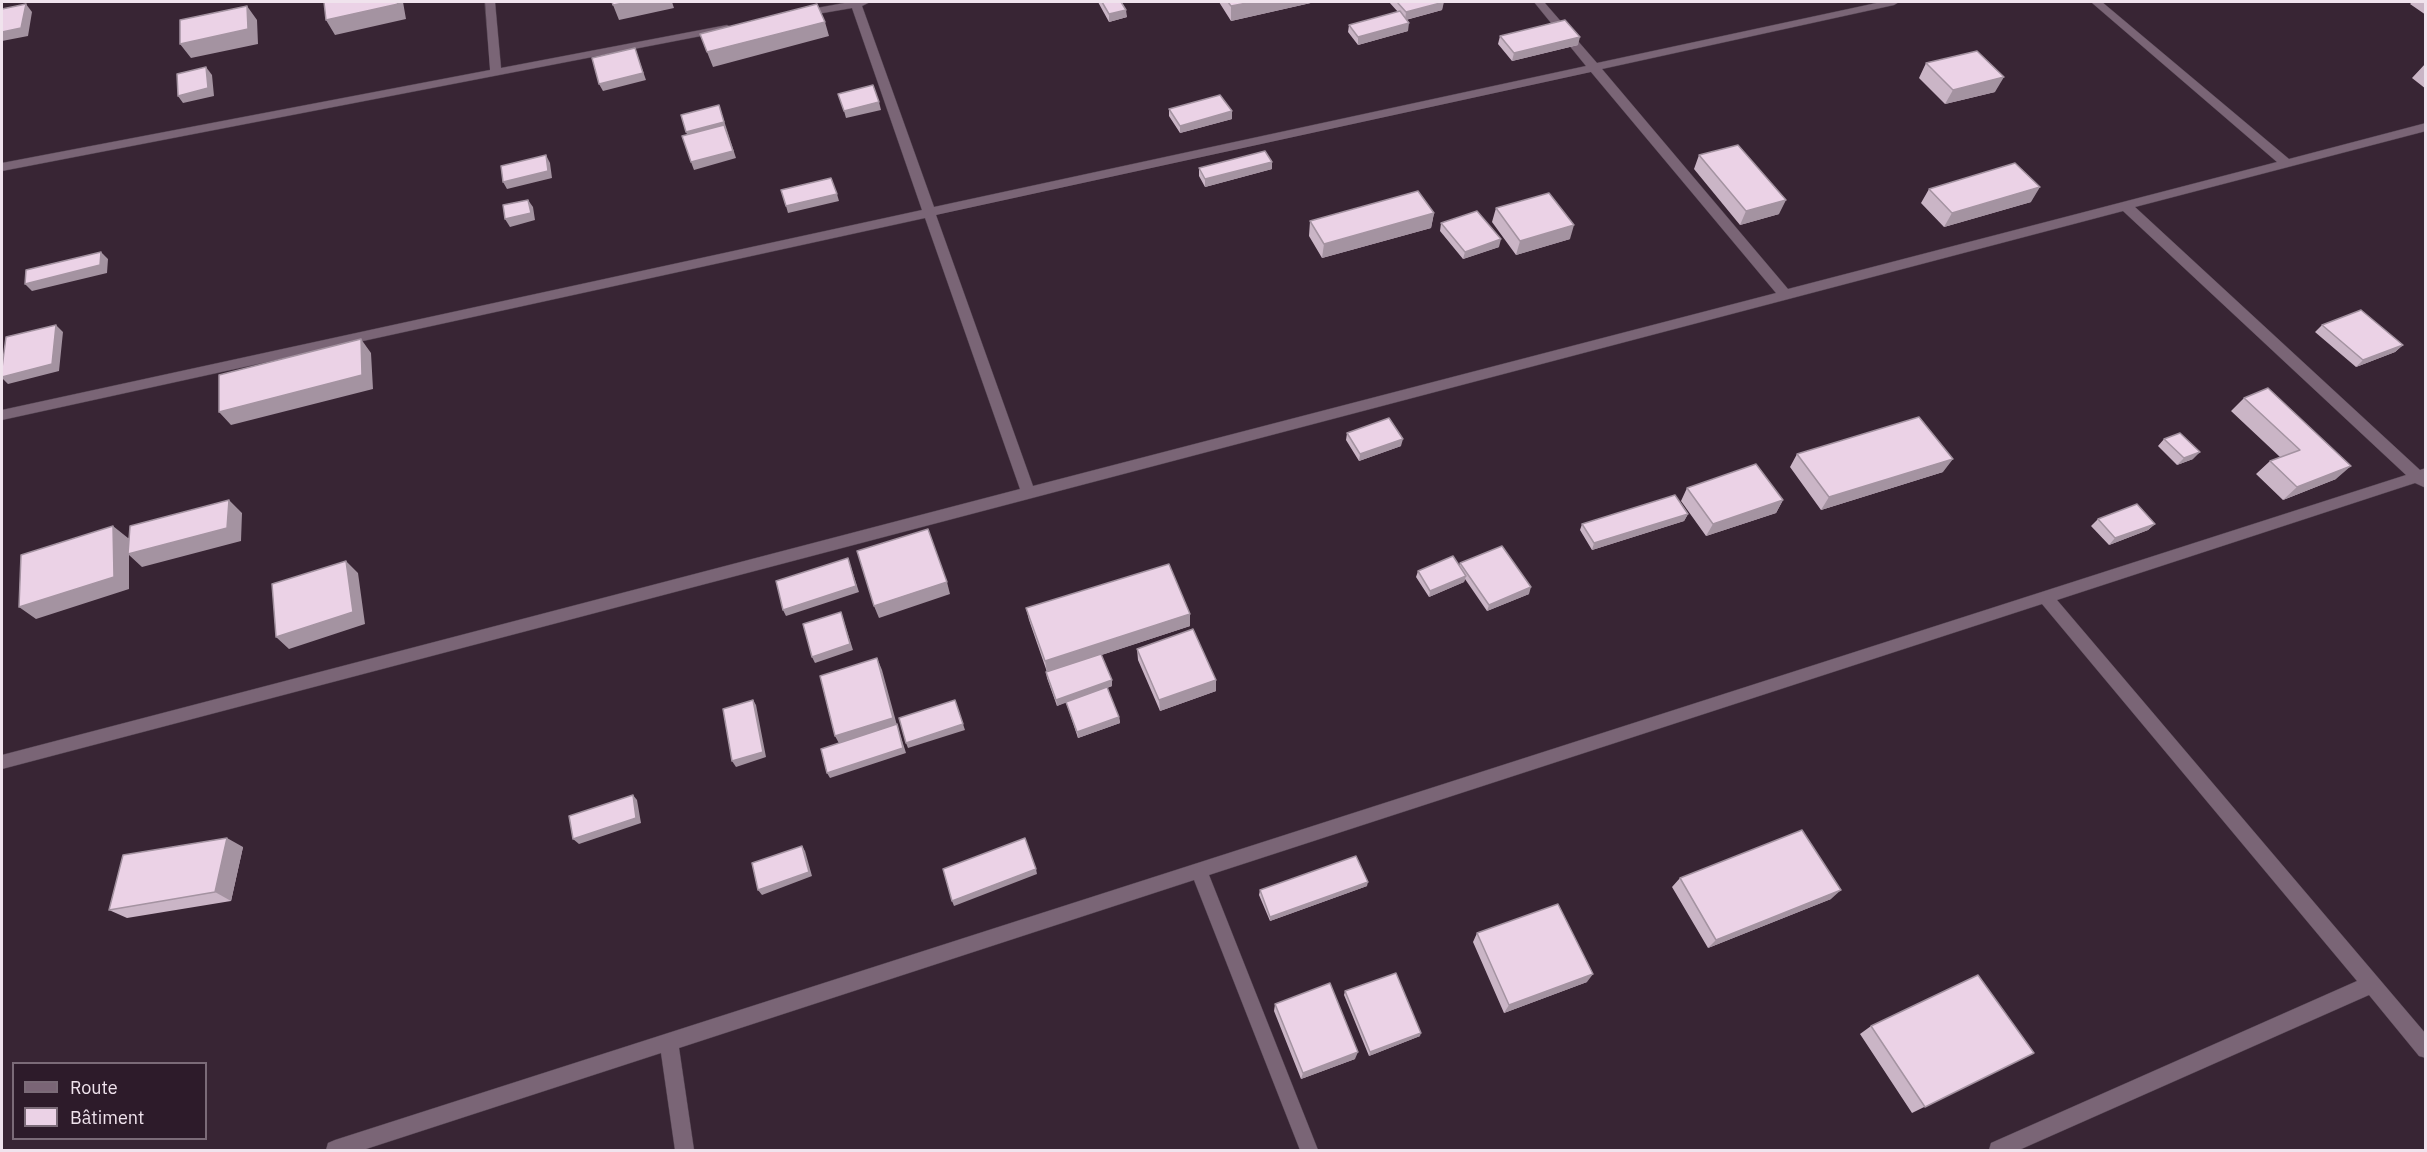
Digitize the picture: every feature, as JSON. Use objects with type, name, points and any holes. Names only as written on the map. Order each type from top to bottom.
[{"type":"street","points":[[490,2],[496,72]]},
{"type":"street","points":[[791,16],[859,2],[929,212],[1028,493]]},
{"type":"street","points":[[1539,2],[1785,295]]},
{"type":"street","points":[[2,415],[1894,2]]},
{"type":"street","points":[[2096,2],[2286,163]]},
{"type":"street","points":[[2,167],[734,27]]},
{"type":"street","points":[[2,762],[2426,126]]},
{"type":"street","points":[[2125,205],[2423,479]]},
{"type":"street","points":[[334,1150],[2046,597],[2423,479]]},
{"type":"street","points":[[2046,597],[2426,1049]]},
{"type":"street","points":[[1199,871],[1309,1150]]},
{"type":"street","points":[[1998,1150],[2372,984]]},
{"type":"street","points":[[669,1042],[685,1150]]},
{"type":"building","points":[[324,2],[397,2],[398,4],[326,20]]},
{"type":"building","points":[[612,2],[629,2],[613,5]]},
{"type":"building","points":[[1102,2],[1121,2],[1126,10],[1109,14]]},
{"type":"building","points":[[1228,2],[1252,2],[1231,6]]},
{"type":"building","points":[[1397,2],[1444,2],[1406,12]]},
{"type":"building","points":[[26,4],[21,28],[2,32],[2,9]]},
{"type":"building","points":[[817,4],[825,22],[707,52],[700,34]]},
{"type":"building","points":[[247,6],[248,29],[180,44],[180,20]]},
{"type":"building","points":[[1400,11],[1409,23],[1358,37],[1349,25]]},
{"type":"building","points":[[1565,20],[1580,37],[1514,53],[1500,36]]},
{"type":"building","points":[[635,48],[643,73],[599,84],[592,58]]},
{"type":"building","points":[[1977,51],[2004,77],[1953,90],[1926,63]]},
{"type":"building","points":[[206,67],[208,88],[178,96],[177,74]]},
{"type":"building","points":[[873,85],[879,102],[844,111],[838,94]]},
{"type":"building","points":[[1220,95],[1232,111],[1180,126],[1169,109]]},
{"type":"building","points":[[719,105],[724,122],[686,132],[681,115]]},
{"type":"building","points":[[724,125],[733,151],[691,162],[682,136]]},
{"type":"building","points":[[1738,145],[1786,200],[1746,211],[1699,155]]},
{"type":"building","points":[[1265,151],[1272,162],[1205,179],[1199,168]]},
{"type":"building","points":[[546,155],[548,171],[503,182],[501,166]]},
{"type":"building","points":[[2015,163],[2040,187],[1952,213],[1929,189]]},
{"type":"building","points":[[831,178],[837,194],[786,206],[781,190]]},
{"type":"building","points":[[1418,191],[1434,213],[1324,244],[1310,221]]},
{"type":"building","points":[[1549,193],[1574,225],[1520,241],[1496,208]]},
{"type":"building","points":[[528,200],[531,213],[505,219],[503,205]]},
{"type":"building","points":[[1477,211],[1501,239],[1465,252],[1441,223]]},
{"type":"building","points":[[101,252],[100,265],[25,284],[26,270]]},
{"type":"building","points":[[2361,310],[2403,345],[2363,360],[2322,325]]},
{"type":"building","points":[[56,325],[52,364],[2,377],[6,337]]},
{"type":"building","points":[[361,339],[362,375],[219,412],[219,375]]},
{"type":"building","points":[[2268,388],[2351,466],[2297,487],[2270,461],[2300,450],[2244,398]]},
{"type":"building","points":[[1919,417],[1953,459],[1829,497],[1797,454]]},
{"type":"building","points":[[1389,418],[1403,439],[1360,454],[1347,433]]},
{"type":"building","points":[[2180,433],[2200,452],[2184,458],[2164,439]]},
{"type":"building","points":[[1756,464],[1783,500],[1713,524],[1687,488]]},
{"type":"building","points":[[1675,495],[1688,514],[1594,543],[1582,524]]},
{"type":"building","points":[[229,500],[227,528],[128,554],[130,526]]},
{"type":"building","points":[[2137,504],[2155,524],[2115,538],[2098,519]]},
{"type":"building","points":[[113,526],[114,577],[19,607],[21,555]]},
{"type":"building","points":[[928,529],[947,582],[874,606],[857,551]]},
{"type":"building","points":[[1502,546],[1531,587],[1489,605],[1460,563]]},
{"type":"building","points":[[1453,556],[1466,576],[1430,591],[1418,571]]},
{"type":"building","points":[[848,558],[856,586],[783,610],[776,581]]},
{"type":"building","points":[[346,561],[353,612],[276,637],[272,584]]},
{"type":"building","points":[[1169,564],[1190,614],[1045,661],[1026,608]]},
{"type":"building","points":[[841,612],[850,644],[812,657],[803,624]]},
{"type":"building","points":[[1193,629],[1216,680],[1159,700],[1137,649]]},
{"type":"building","points":[[1101,654],[1112,680],[1056,700],[1046,672]]},
{"type":"building","points":[[877,658],[893,718],[835,736],[820,676]]},
{"type":"building","points":[[1107,687],[1119,717],[1077,732],[1066,702]]},
{"type":"building","points":[[753,700],[763,752],[732,761],[723,709]]},
{"type":"building","points":[[955,700],[963,724],[906,743],[899,718]]},
{"type":"building","points":[[897,724],[903,748],[827,773],[821,749]]},
{"type":"building","points":[[633,795],[636,818],[573,839],[569,816]]},
{"type":"building","points":[[1802,830],[1841,890],[1716,940],[1680,878]]},
{"type":"building","points":[[227,838],[215,892],[109,910],[123,855]]},
{"type":"building","points":[[1025,838],[1036,869],[952,901],[943,869]]},
{"type":"building","points":[[802,846],[809,872],[758,890],[752,863]]},
{"type":"building","points":[[1356,856],[1368,882],[1270,917],[1260,890]]},
{"type":"building","points":[[1558,904],[1593,974],[1509,1005],[1477,933]]},
{"type":"building","points":[[1396,973],[1421,1033],[1370,1052],[1345,991]]},
{"type":"building","points":[[1978,975],[2034,1053],[1925,1107],[1871,1026]]},
{"type":"building","points":[[1330,983],[1358,1052],[1303,1073],[1275,1004]]}]
